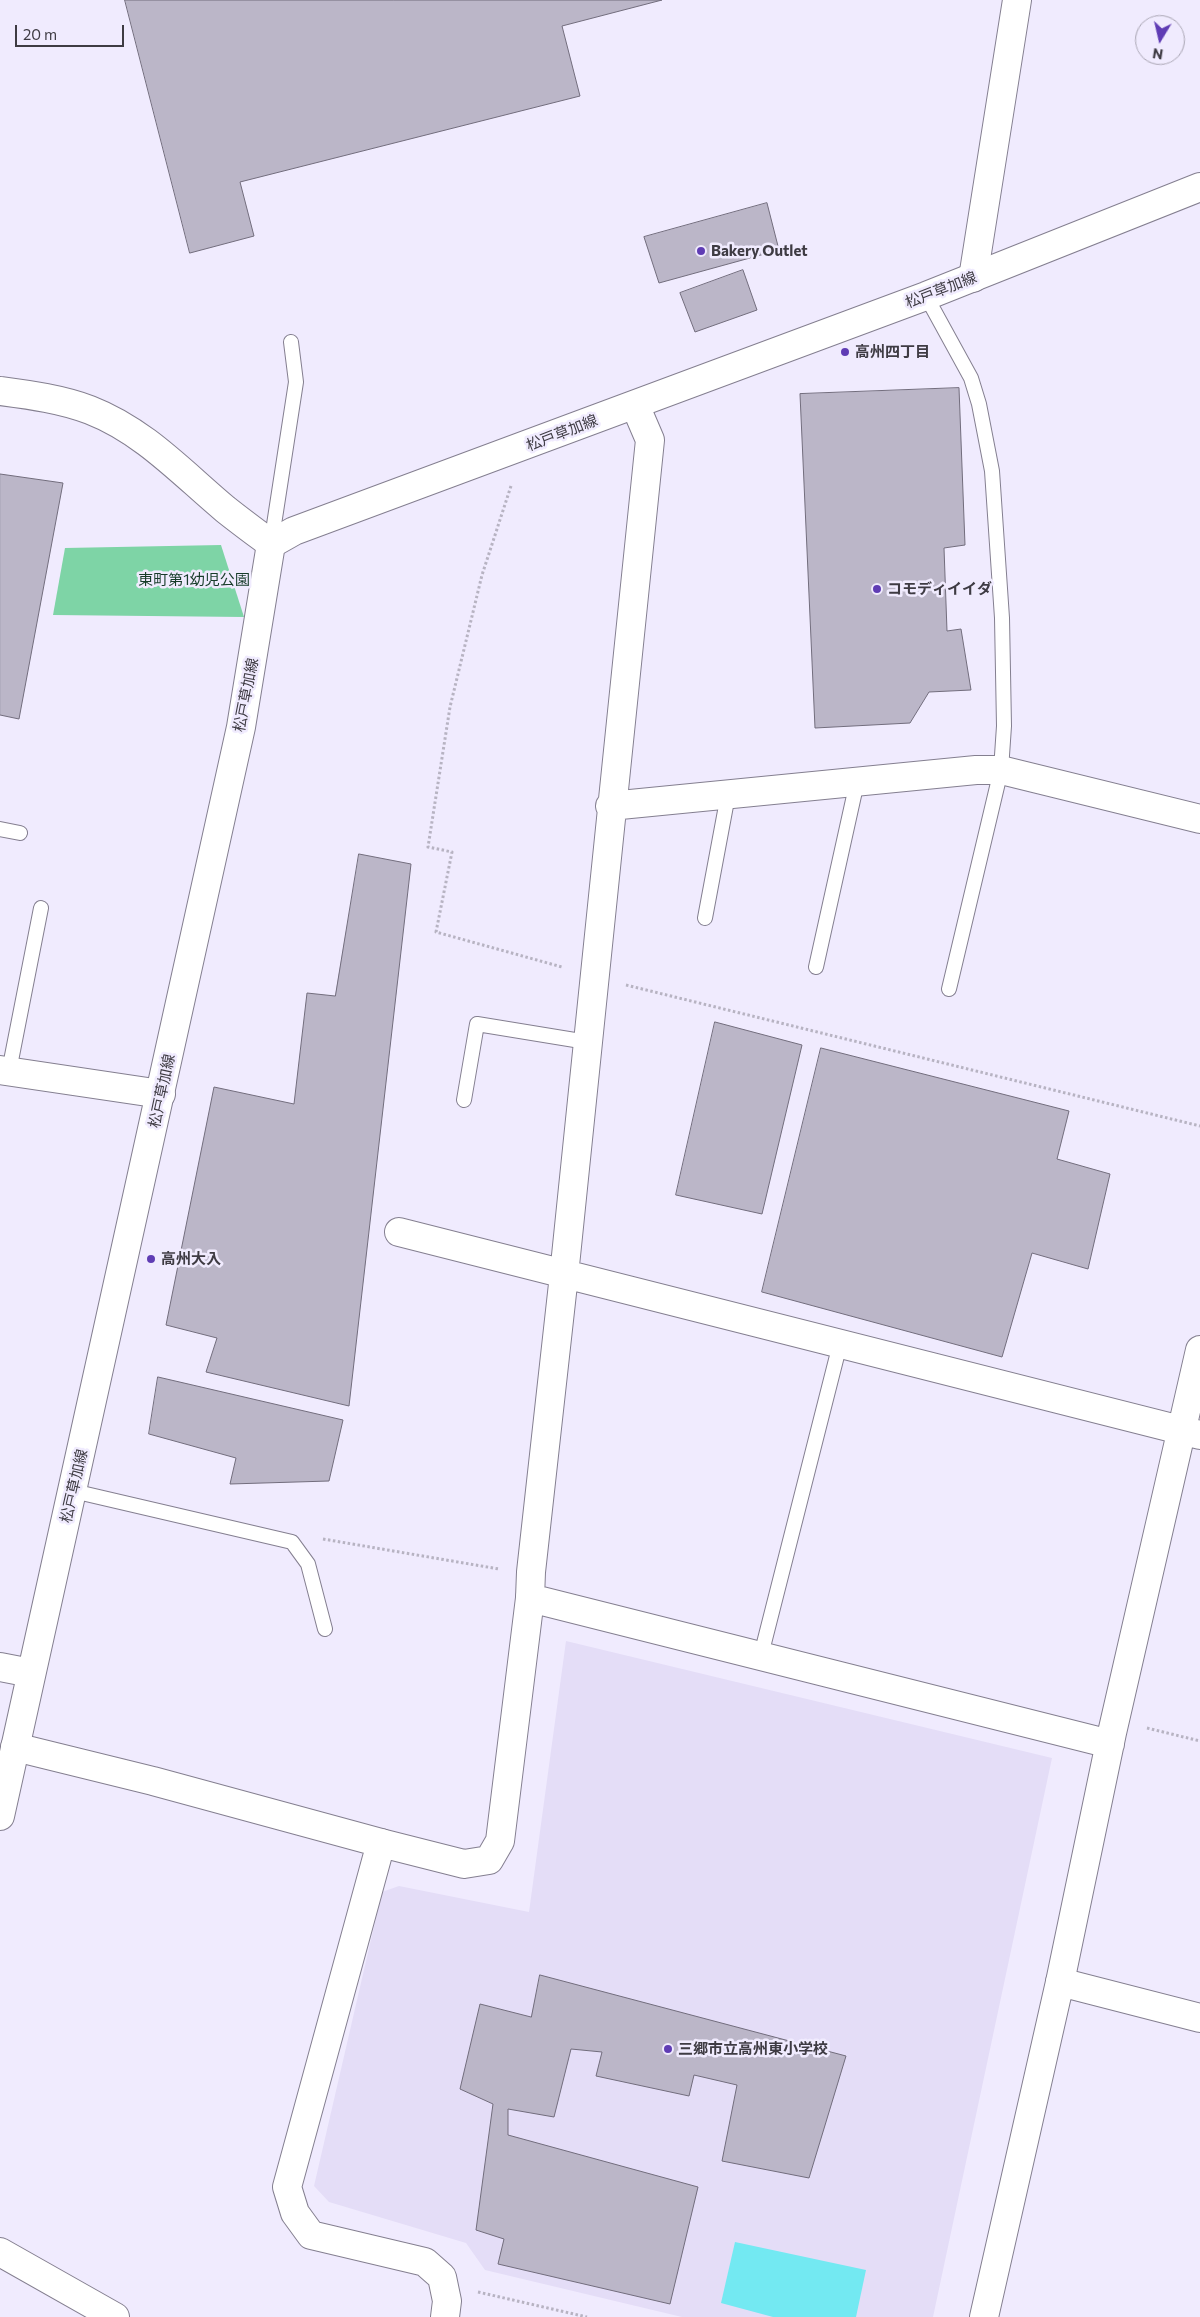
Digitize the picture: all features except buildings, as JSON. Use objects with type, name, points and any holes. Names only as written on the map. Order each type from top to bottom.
[{"type":"street","points":[[973,278],[1017,0]]},
{"type":"street","name":"松戸草加線","points":[[0,1816],[241,727],[271,544],[294,531],[926,296],[1200,187]]},
{"type":"street","points":[[0,390],[46,398],[90,410],[126,428],[171,460],[225,508],[271,544]]},
{"type":"street","points":[[15,1747],[464,1864],[489,1860],[500,1841],[531,1585],[588,1042],[610,806],[650,440],[635,405]]},
{"type":"street","points":[[610,806],[976,770],[1001,770],[1200,819]]},
{"type":"street","points":[[4,1071],[161,1094]]},
{"type":"street","points":[[399,1232],[1191,1432]]},
{"type":"street","points":[[984,2317],[1060,1982],[1110,1744],[1191,1432],[1200,1350]]},
{"type":"street","points":[[531,1585],[760,1656],[1110,1744]]},
{"type":"street","points":[[0,1667],[31,1674]]},
{"type":"street","points":[[381,1843],[288,2187],[295,2213],[311,2235],[424,2262],[442,2277],[446,2309]]},
{"type":"street","points":[[1060,1982],[1200,2018]]},
{"type":"street","points":[[0,2252],[115,2317]]},
{"type":"lane","points":[[926,296],[971,378],[979,404],[992,471],[1002,618],[1004,726],[1001,770],[949,989]]},
{"type":"lane","points":[[271,544],[296,382],[291,342]]},
{"type":"lane","points":[[816,967],[857,782]]},
{"type":"lane","points":[[705,918],[728,794]]},
{"type":"lane","points":[[0,829],[20,833]]},
{"type":"lane","points":[[4,1071],[41,908]]},
{"type":"lane","points":[[464,1100],[477,1024],[588,1042]]},
{"type":"lane","points":[[760,1656],[840,1344]]},
{"type":"lane","points":[[73,1491],[292,1542],[308,1564],[325,1629]]},
{"type":"path","points":[[505,454],[513,481],[482,574],[450,707],[428,847],[452,852],[436,932],[594,977],[1200,1126]]},
{"type":"path","points":[[292,1542],[323,1539],[511,1571],[531,1585]]},
{"type":"path","points":[[1146,1734],[1147,1728],[1200,1741]]},
{"type":"path","points":[[446,2309],[475,2292],[587,2317]]},
{"type":"shaded area","name":"三郷市立高州東小学校","points":[[566,1641],[1052,1758],[933,2317],[682,2317],[485,2270],[466,2243],[329,2202],[314,2186],[382,1892],[399,1886],[529,1912]]},
{"type":"green space","name":"東町第1幼児公園","points":[[221,545],[244,617],[53,615],[65,548]]},
{"type":"water","points":[[735,2242],[866,2270],[856,2317],[773,2317],[721,2303]]},
{"type":"place","name":"Bakery Outlet","points":[[701,251]]},
{"type":"place","name":"高州四丁目","points":[[845,352]]},
{"type":"place","name":"コモディイイダ","points":[[877,589]]},
{"type":"place","name":"高州大入","points":[[151,1259]]},
{"type":"place","name":"三郷市立高州東小学校","points":[[668,2049]]}]
